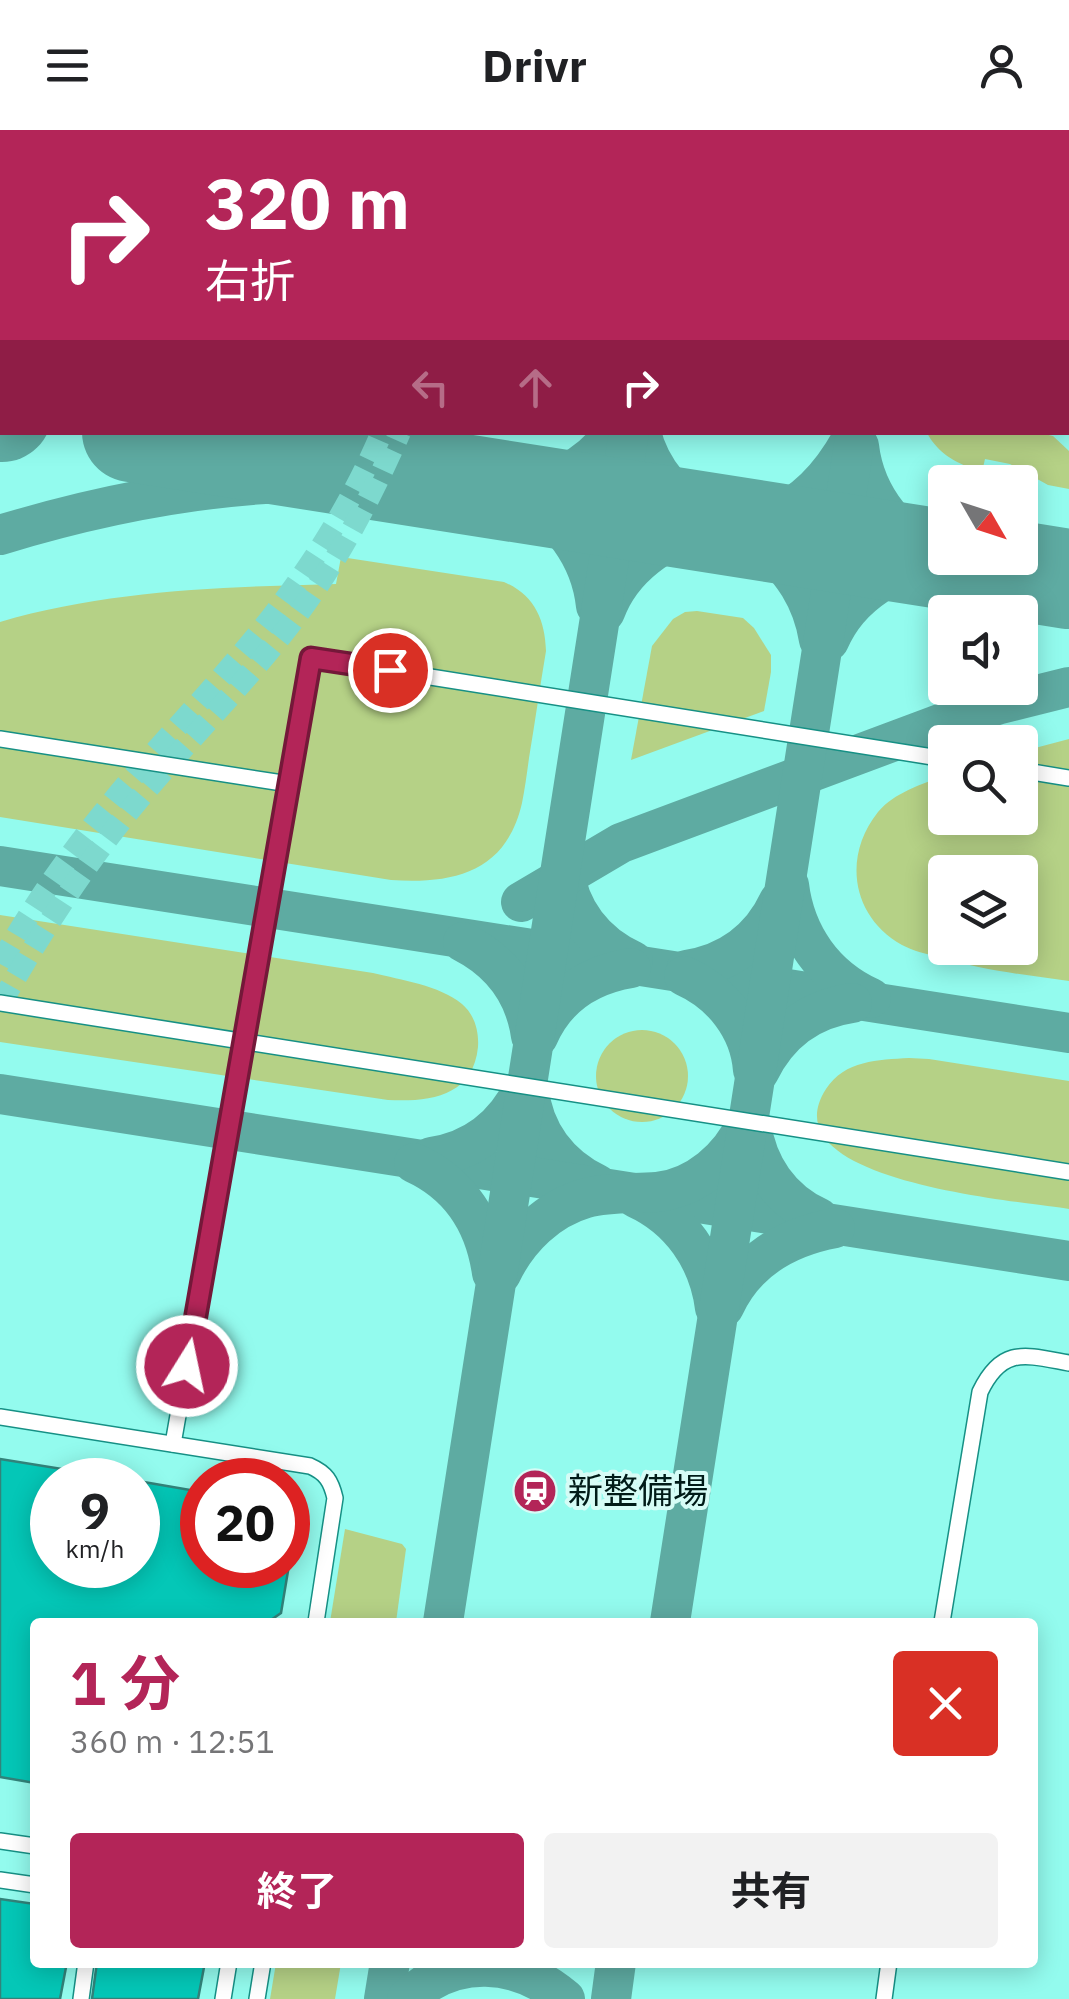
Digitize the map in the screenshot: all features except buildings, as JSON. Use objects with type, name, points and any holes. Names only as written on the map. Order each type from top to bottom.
[{"type":"street","points":[[173,1444],[311,658],[928,756]]},
{"type":"street","points":[[0,739],[289,784]]},
{"type":"street","points":[[1038,773],[1069,778]]},
{"type":"street","points":[[0,1003],[1069,1172]]},
{"type":"street","points":[[943,1618],[980,1392],[986,1378],[994,1367],[1016,1357],[1069,1363]]},
{"type":"street","points":[[0,1417],[310,1466],[326,1476],[335,1498],[317,1618]]},
{"type":"street","points":[[0,1842],[30,1845]]},
{"type":"street","points":[[0,1880],[30,1884]]},
{"type":"street","points":[[81,1999],[85,1968]]},
{"type":"street","points":[[223,1999],[228,1968]]},
{"type":"street","points":[[257,1999],[262,1968]]},
{"type":"street","points":[[884,1999],[888,1968]]},
{"type":"green space","points":[[928,435],[1053,436],[1069,451],[1069,489],[1038,479],[1038,465],[985,459],[984,465],[964,465],[943,453]]},
{"type":"green space","points":[[341,557],[504,582],[523,594],[536,609],[546,651],[523,797],[514,827],[490,859],[455,876],[391,880],[0,817],[0,622],[124,597],[336,584]]},
{"type":"green space","points":[[697,611],[743,618],[754,628],[771,655],[764,711],[631,760],[652,646],[673,619]]},
{"type":"green space","points":[[1069,739],[1069,981],[971,965],[1038,965],[1038,855],[928,855],[928,954],[906,947],[872,919],[858,885],[860,848],[878,812],[900,794],[928,782],[928,835],[1038,835],[1038,747]]},
{"type":"green space","points":[[0,915],[373,973],[419,984],[453,998],[470,1013],[478,1036],[474,1064],[468,1077],[446,1093],[419,1100],[388,1100],[0,1042]]},
{"type":"green space","points":[[642,1030],[660,1033],[675,1043],[685,1058],[685,1094],[675,1109],[660,1119],[642,1122],[624,1119],[609,1109],[599,1094],[596,1076],[599,1058],[609,1043],[624,1033]]},
{"type":"green space","points":[[909,1058],[1069,1081],[1069,1209],[907,1181],[864,1166],[832,1146],[817,1121],[826,1089],[834,1079],[863,1063]]},
{"type":"green space","points":[[345,1529],[402,1544],[406,1549],[397,1618],[331,1618]]},
{"type":"green space","points":[[275,1968],[340,1968],[335,1999],[270,1999]]},
{"type":"taxiway","points":[[503,490],[536,485],[565,474],[591,457],[613,435]]},
{"type":"taxiway","points":[[444,1618],[629,435]]},
{"type":"taxiway","points":[[642,435],[658,472],[677,495],[700,513],[754,540],[782,563],[806,598],[819,640]]},
{"type":"taxiway","points":[[671,1618],[856,435]]},
{"type":"taxiway","points":[[605,612],[622,581],[646,556],[692,532],[756,523],[790,508],[825,478],[851,440]]},
{"type":"taxiway","points":[[859,446],[877,499],[900,528],[928,550]]},
{"type":"taxiway","points":[[0,535],[117,505],[236,486],[316,482],[491,488],[531,502],[559,525],[588,571],[596,606]]},
{"type":"taxiway","points":[[829,641],[862,596],[893,575],[928,563]]},
{"type":"taxiway","points":[[521,902],[621,843],[948,721],[1069,687]]},
{"type":"taxiway","points":[[0,866],[1069,1033]]},
{"type":"taxiway","points":[[564,868],[571,898],[586,924],[607,945],[633,961]]},
{"type":"taxiway","points":[[789,885],[798,921],[815,952],[839,979],[871,998]]},
{"type":"taxiway","points":[[686,970],[716,962],[741,948],[763,927],[779,901]]},
{"type":"taxiway","points":[[463,942],[489,959],[509,980],[523,1006],[531,1036]]},
{"type":"taxiway","points":[[538,1037],[554,1010],[575,990],[601,976],[631,968]]},
{"type":"taxiway","points":[[684,976],[710,992],[732,1014],[746,1040],[753,1070]]},
{"type":"taxiway","points":[[759,1072],[776,1046],[797,1025],[822,1011],[852,1003]]},
{"type":"taxiway","points":[[431,1157],[461,1149],[498,1125],[524,1087]]},
{"type":"taxiway","points":[[529,1090],[536,1120],[550,1146],[571,1168],[597,1184]]},
{"type":"taxiway","points":[[0,1094],[1069,1261]]},
{"type":"taxiway","points":[[501,1274],[525,1237],[559,1209],[595,1196],[657,1192],[685,1184],[722,1159],[746,1123]]},
{"type":"taxiway","points":[[751,1124],[759,1154],[773,1180],[793,1202],[819,1218]]},
{"type":"taxiway","points":[[414,1163],[445,1182],[468,1207],[483,1238],[492,1273]]},
{"type":"taxiway","points":[[636,1198],[666,1217],[690,1242],[706,1273],[715,1308]]},
{"type":"taxiway","points":[[724,1307],[743,1277],[769,1254],[800,1238],[835,1228]]},
{"type":"taxiway","points":[[384,1999],[389,1968]]},
{"type":"taxiway","points":[[407,1999],[425,1984],[465,1968]]},
{"type":"taxiway","points":[[496,1968],[527,1975],[565,1999]]},
{"type":"taxiway","points":[[611,1999],[615,1968]]},
{"type":"runway","points":[[151,435],[1069,579]]},
{"type":"tunnel","points":[[0,964],[64,863],[281,605],[337,521],[381,435]]},
{"type":"tunnel","points":[[0,1005],[59,908],[108,838],[249,675],[317,587],[362,511],[399,435]]},
{"type":"place","name":"新整備場","points":[[535,1491]]},
{"type":"route","points":[[187,1366],[311,658],[390,670]]}]
